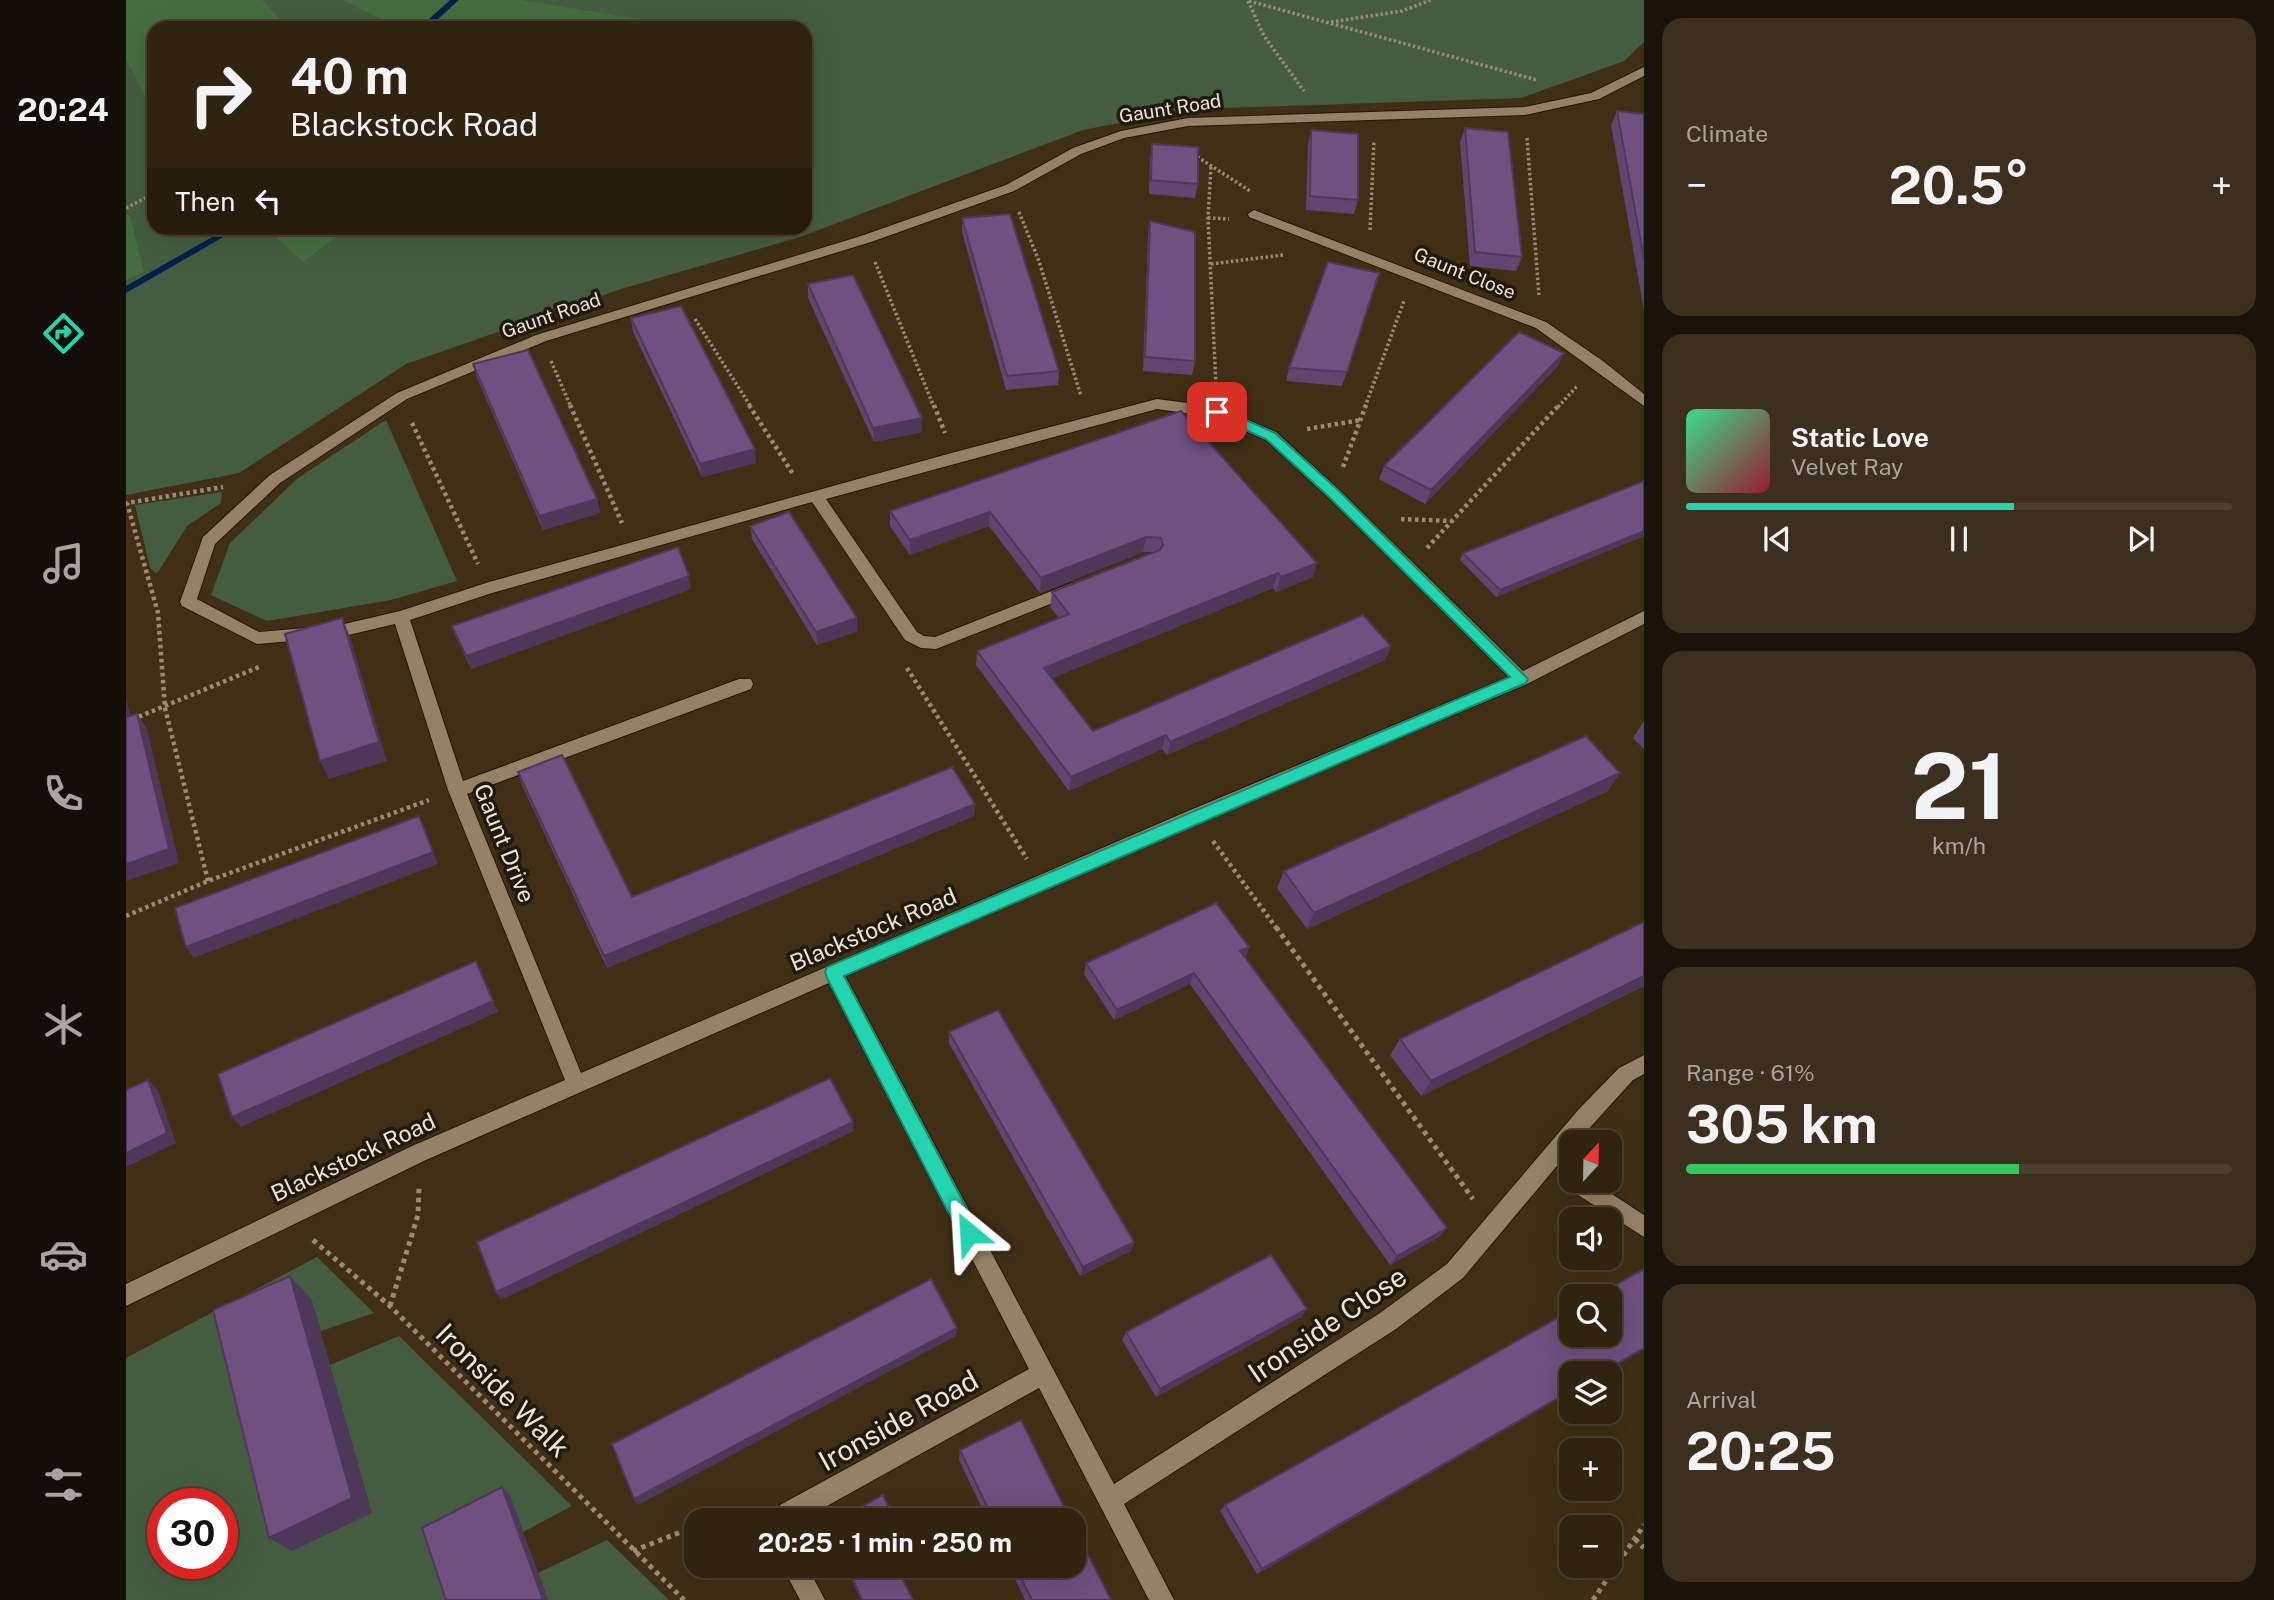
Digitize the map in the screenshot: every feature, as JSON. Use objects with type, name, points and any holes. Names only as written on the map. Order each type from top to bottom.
[{"type":"street","name":"Gaunt Road","points":[[1521,679],[1333,493],[1270,436],[1217,412],[1157,404],[955,457],[489,588],[401,617],[340,631],[257,638],[188,602],[208,541],[275,479],[401,396],[541,338],[866,239],[1010,188],[1077,151],[1149,129],[1230,120],[1375,118],[1525,111],[1595,96],[1644,71]]},
{"type":"street","name":"Gaunt Close","points":[[1254,214],[1541,325],[1598,364],[1644,401]]},
{"type":"street","points":[[816,496],[911,635],[921,642],[936,643],[1087,583]]},
{"type":"street","name":"Gaunt Drive","points":[[401,617],[457,790],[576,1084]]},
{"type":"street","name":"Blackstock Road","points":[[126,1295],[419,1153],[1194,816],[1521,679],[1644,618]]},
{"type":"street","points":[[457,790],[745,684]]},
{"type":"street","points":[[833,972],[1162,1600]]},
{"type":"street","name":"Ironside Close","points":[[1110,1500],[1388,1321],[1455,1271],[1626,1073],[1644,1064]]},
{"type":"street","points":[[1547,1164],[1559,1171]]},
{"type":"street","points":[[1594,1194],[1644,1227]]},
{"type":"street","name":"Ironside Road","points":[[804,1508],[1043,1374]]},
{"type":"street","points":[[801,1578],[813,1600]]},
{"type":"path","points":[[1327,22],[1402,11],[1431,0]]},
{"type":"path","points":[[1248,1],[1541,81]]},
{"type":"path","points":[[1248,1],[1264,36],[1324,119]]},
{"type":"path","points":[[1525,111],[1541,325]]},
{"type":"path","points":[[1367,256],[1375,118]]},
{"type":"path","points":[[1188,150],[1257,195]]},
{"type":"path","points":[[1211,167],[1208,218],[1217,412]]},
{"type":"path","points":[[1010,188],[1039,261],[1089,422]]},
{"type":"path","points":[[126,208],[147,198]]},
{"type":"path","points":[[866,239],[955,457]]},
{"type":"path","points":[[1333,493],[1414,274]]},
{"type":"path","points":[[704,336],[792,472],[816,496]]},
{"type":"path","points":[[1407,569],[1598,364]]},
{"type":"path","points":[[562,390],[633,548]]},
{"type":"path","points":[[1270,436],[1362,420]]},
{"type":"path","points":[[414,426],[489,588]]},
{"type":"path","points":[[208,881],[165,708],[158,613],[127,503],[275,479]]},
{"type":"path","points":[[921,642],[907,668],[1042,883]]},
{"type":"path","points":[[126,722],[265,664]]},
{"type":"path","points":[[126,916],[208,881],[457,790]]},
{"type":"path","points":[[1194,816],[1494,1228]]},
{"type":"path","points":[[390,1306],[418,1215],[419,1153]]},
{"type":"path","name":"Ironside Walk","points":[[285,1217],[390,1306],[684,1600]]},
{"type":"path","points":[[1593,1600],[1644,1525]]},
{"type":"path","points":[[633,1551],[684,1531]]},
{"type":"path","points":[[1635,1539],[1644,1548]]},
{"type":"green space","points":[[126,0],[1644,0],[1644,42],[1624,61],[1521,98],[1192,109],[1083,130],[812,232],[812,21],[147,21],[147,235],[805,235],[621,289],[406,364],[239,473],[126,495]]},
{"type":"green space","points":[[126,0],[262,0],[282,21],[147,21],[147,99],[126,58]]},
{"type":"green space","points":[[343,0],[521,0],[652,21],[385,21]]},
{"type":"green space","points":[[126,213],[130,216],[144,272],[126,280]]},
{"type":"green space","points":[[274,235],[338,235],[303,262]]},
{"type":"green space","points":[[386,420],[457,581],[391,600],[267,621],[211,595],[230,543],[298,478]]},
{"type":"green space","points":[[222,492],[221,503],[187,526],[155,573],[150,567],[135,505]]},
{"type":"green space","points":[[317,1257],[374,1313],[321,1331],[311,1298],[330,1365],[399,1336],[572,1506],[523,1532],[509,1496],[454,1600],[126,1600],[126,1358]]},
{"type":"green space","points":[[607,1540],[669,1600],[548,1600],[538,1573]]},
{"type":"building","points":[[1617,111],[1644,114],[1644,259]]},
{"type":"building","points":[[1465,128],[1508,132],[1522,257],[1475,252]]},
{"type":"building","points":[[1311,130],[1358,134],[1358,200],[1310,196]]},
{"type":"building","points":[[1152,144],[1198,147],[1198,184],[1151,180]]},
{"type":"building","points":[[1010,214],[1059,371],[1007,376],[962,218]]},
{"type":"building","points":[[1150,221],[1195,232],[1195,361],[1145,357]]},
{"type":"building","points":[[1328,262],[1379,273],[1347,372],[1289,368]]},
{"type":"building","points":[[853,275],[922,418],[873,428],[808,284]]},
{"type":"building","points":[[681,306],[755,449],[700,464],[631,318]]},
{"type":"building","points":[[1519,332],[1564,353],[1431,490],[1384,466]]},
{"type":"building","points":[[528,350],[597,499],[539,516],[473,364]]},
{"type":"building","points":[[1181,411],[1317,563],[1281,577],[1278,573],[1044,668],[1093,731],[1363,615],[1391,646],[1170,742],[1166,735],[1071,777],[977,651],[1069,614],[1052,592],[1160,550],[1163,545],[1161,538],[1146,537],[1041,578],[990,512],[910,540],[890,511]]},
{"type":"building","points":[[1644,481],[1644,531],[1500,590],[1463,553]]},
{"type":"building","points":[[789,512],[857,618],[816,632],[750,526]]},
{"type":"building","points":[[678,547],[689,576],[466,656],[452,626]]},
{"type":"building","points":[[342,618],[379,742],[320,761],[285,634]]},
{"type":"building","points":[[137,714],[169,849],[126,864],[126,717]]},
{"type":"building","points":[[1586,736],[1620,773],[1314,913],[1284,871]]},
{"type":"building","points":[[562,755],[632,897],[952,767],[975,804],[604,956],[518,772]]},
{"type":"building","points":[[419,816],[433,852],[186,947],[175,908]]},
{"type":"building","points":[[1216,903],[1249,947],[1240,951],[1447,1228],[1397,1256],[1194,973],[1117,1010],[1086,963]]},
{"type":"building","points":[[1644,922],[1644,976],[1431,1081],[1400,1039]]},
{"type":"building","points":[[476,961],[493,1001],[232,1117],[218,1074]]},
{"type":"building","points":[[998,1010],[1134,1242],[1083,1267],[949,1032]]},
{"type":"building","points":[[830,1078],[853,1122],[496,1292],[477,1242]]},
{"type":"building","points":[[148,1080],[167,1133],[126,1153],[126,1090]]},
{"type":"building","points":[[1271,1255],[1307,1309],[1160,1389],[1126,1332]]},
{"type":"building","points":[[1644,1269],[1644,1348],[1622,1361],[1559,1361],[1559,1398],[1262,1569],[1225,1505],[1559,1317],[1559,1347],[1622,1347],[1622,1284],[1617,1284]]},
{"type":"building","points":[[290,1276],[352,1498],[269,1538],[213,1310]]},
{"type":"building","points":[[931,1279],[957,1328],[634,1499],[612,1444]]},
{"type":"building","points":[[1021,1420],[1065,1508],[988,1508],[960,1450]]},
{"type":"building","points":[[502,1487],[543,1600],[446,1600],[422,1528]]},
{"type":"building","points":[[883,1495],[889,1508],[860,1508]]},
{"type":"building","points":[[1086,1551],[1111,1600],[1032,1600],[1021,1578],[1086,1578]]},
{"type":"building","points":[[852,1578],[902,1578],[913,1600],[862,1600]]},
{"type":"waterway","points":[[431,21],[455,0]]},
{"type":"waterway","points":[[126,290],[222,235]]},
{"type":"route","points":[[969,1233],[833,972],[1521,679],[1407,569],[1358,517],[1270,436],[1217,412]]}]
